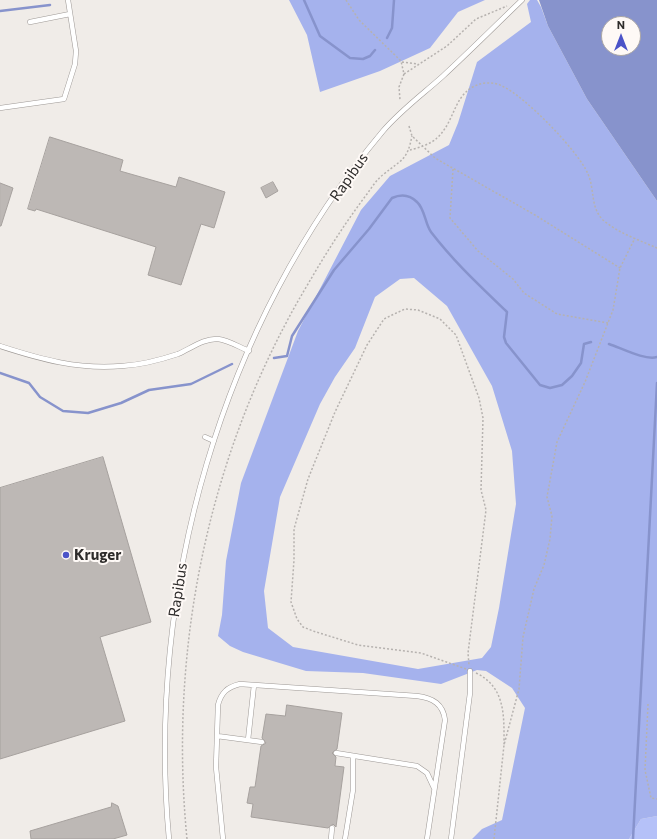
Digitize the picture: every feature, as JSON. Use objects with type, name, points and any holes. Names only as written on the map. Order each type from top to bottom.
[{"type":"lane","points":[[0,108],[64,99],[76,58],[68,0]]},
{"type":"lane","name":"Rapibus","points":[[169,839],[164,739],[170,643],[178,587],[187,538],[214,441],[249,351],[268,310],[301,250],[361,158],[398,115],[445,74],[522,0]]},
{"type":"lane","points":[[30,22],[70,14]]},
{"type":"lane","points":[[0,346],[49,361],[93,367],[123,366],[150,362],[178,354],[214,339],[229,342],[249,351]]},
{"type":"lane","points":[[205,437],[214,441]]},
{"type":"lane","points":[[451,839],[469,699],[470,671]]},
{"type":"lane","points":[[223,839],[216,767],[218,705],[223,693],[233,685],[254,685],[417,696],[432,699],[441,708],[444,720],[427,839]]},
{"type":"lane","points":[[248,740],[254,685]]},
{"type":"lane","points":[[217,736],[262,742]]},
{"type":"lane","points":[[336,753],[417,766],[427,772],[434,789]]},
{"type":"lane","points":[[345,839],[353,790],[353,756]]},
{"type":"lane","points":[[331,839],[332,828]]},
{"type":"path","points":[[346,0],[352,13],[401,61],[418,64]]},
{"type":"path","points":[[400,100],[399,87],[404,74],[447,46],[476,20],[510,3]]},
{"type":"path","points":[[401,61],[404,74]]},
{"type":"path","points":[[186,839],[182,740],[188,644],[202,556],[224,475],[242,421],[270,356],[307,286],[342,230],[380,176],[400,162],[410,150],[430,143],[440,136],[458,100],[466,91],[484,84],[504,86],[522,100],[571,147],[582,162],[592,182],[593,200],[604,220],[635,238],[657,248]]},
{"type":"path","points":[[410,126],[412,136],[410,150]]},
{"type":"path","points":[[412,136],[435,158],[535,215],[620,268]]},
{"type":"path","points":[[453,169],[450,218],[478,251],[513,279],[524,293],[557,314],[608,323]]},
{"type":"path","points":[[504,745],[519,689],[522,637],[534,589],[544,565],[550,539],[552,516],[547,498],[557,442],[586,382],[613,310],[620,268],[635,238]]},
{"type":"path","points":[[470,671],[468,653],[486,510],[481,490],[483,418],[479,398],[456,334],[440,318],[418,310],[405,309],[384,319],[368,345],[322,440],[304,492],[294,529],[294,560],[291,602],[303,627],[358,645],[421,653],[485,677],[494,685],[499,694],[504,710],[504,745],[494,839]]},
{"type":"path","points":[[648,704],[645,770],[652,798],[657,799]]},
{"type":"shaded area","points":[[289,0],[485,0],[458,12],[430,48],[380,71],[320,92],[307,35]]},
{"type":"shaded area","points":[[530,0],[537,0],[548,26],[587,99],[657,201],[657,816],[641,819],[629,839],[472,839],[482,829],[502,820],[525,708],[512,688],[486,671],[477,670],[441,684],[363,673],[306,671],[243,652],[230,646],[218,636],[222,615],[226,561],[241,483],[298,331],[361,210],[390,176],[449,145],[458,123],[477,62],[531,22],[527,4]],"holes":[[[414,278],[447,306],[492,386],[512,451],[516,504],[491,647],[482,658],[418,669],[293,647],[268,628],[264,591],[280,497],[320,404],[335,377],[355,348],[375,297],[400,279]]]},
{"type":"shaded area","points":[[539,0],[657,0],[657,201],[587,99],[548,26]]},
{"type":"shaded area","points":[[657,816],[657,839],[629,839],[641,819]]},
{"type":"building","points":[[50,137],[123,160],[120,171],[176,187],[179,177],[225,192],[214,228],[201,224],[181,285],[148,275],[156,247],[36,209],[35,211],[28,209]]},
{"type":"building","points":[[273,182],[278,191],[266,198],[261,188]]},
{"type":"building","points":[[0,183],[13,188],[1,226],[0,226]]},
{"type":"building","name":"Kruger","points":[[103,457],[151,622],[100,637],[125,721],[0,759],[0,488]]},
{"type":"building","points":[[287,705],[342,713],[337,749],[332,753],[336,757],[335,766],[344,767],[336,827],[333,824],[328,828],[251,817],[253,804],[247,803],[250,787],[255,787],[261,746],[266,743],[262,738],[266,714],[285,716]]},
{"type":"building","points":[[112,803],[118,806],[127,835],[113,839],[31,839],[30,831],[111,807]]},
{"type":"waterway","points":[[304,0],[320,36],[350,58],[363,59],[370,56],[375,50]]},
{"type":"waterway","points":[[387,38],[392,28],[394,0]]},
{"type":"waterway","points":[[0,11],[50,5]]},
{"type":"waterway","points":[[274,358],[287,356],[292,336],[334,270],[369,229],[392,198],[399,196],[411,198],[420,205],[431,232],[449,254],[507,312],[504,337],[506,343],[540,385],[550,388],[562,385],[572,376],[581,363],[584,344],[591,342]]},
{"type":"waterway","points":[[609,344],[640,356],[652,358],[657,357]]},
{"type":"waterway","points":[[0,373],[29,383],[40,397],[63,411],[88,413],[121,403],[149,390],[191,384],[232,364]]},
{"type":"waterway","points":[[633,839],[657,383]]},
{"type":"place","name":"Kruger","points":[[66,555]]}]
